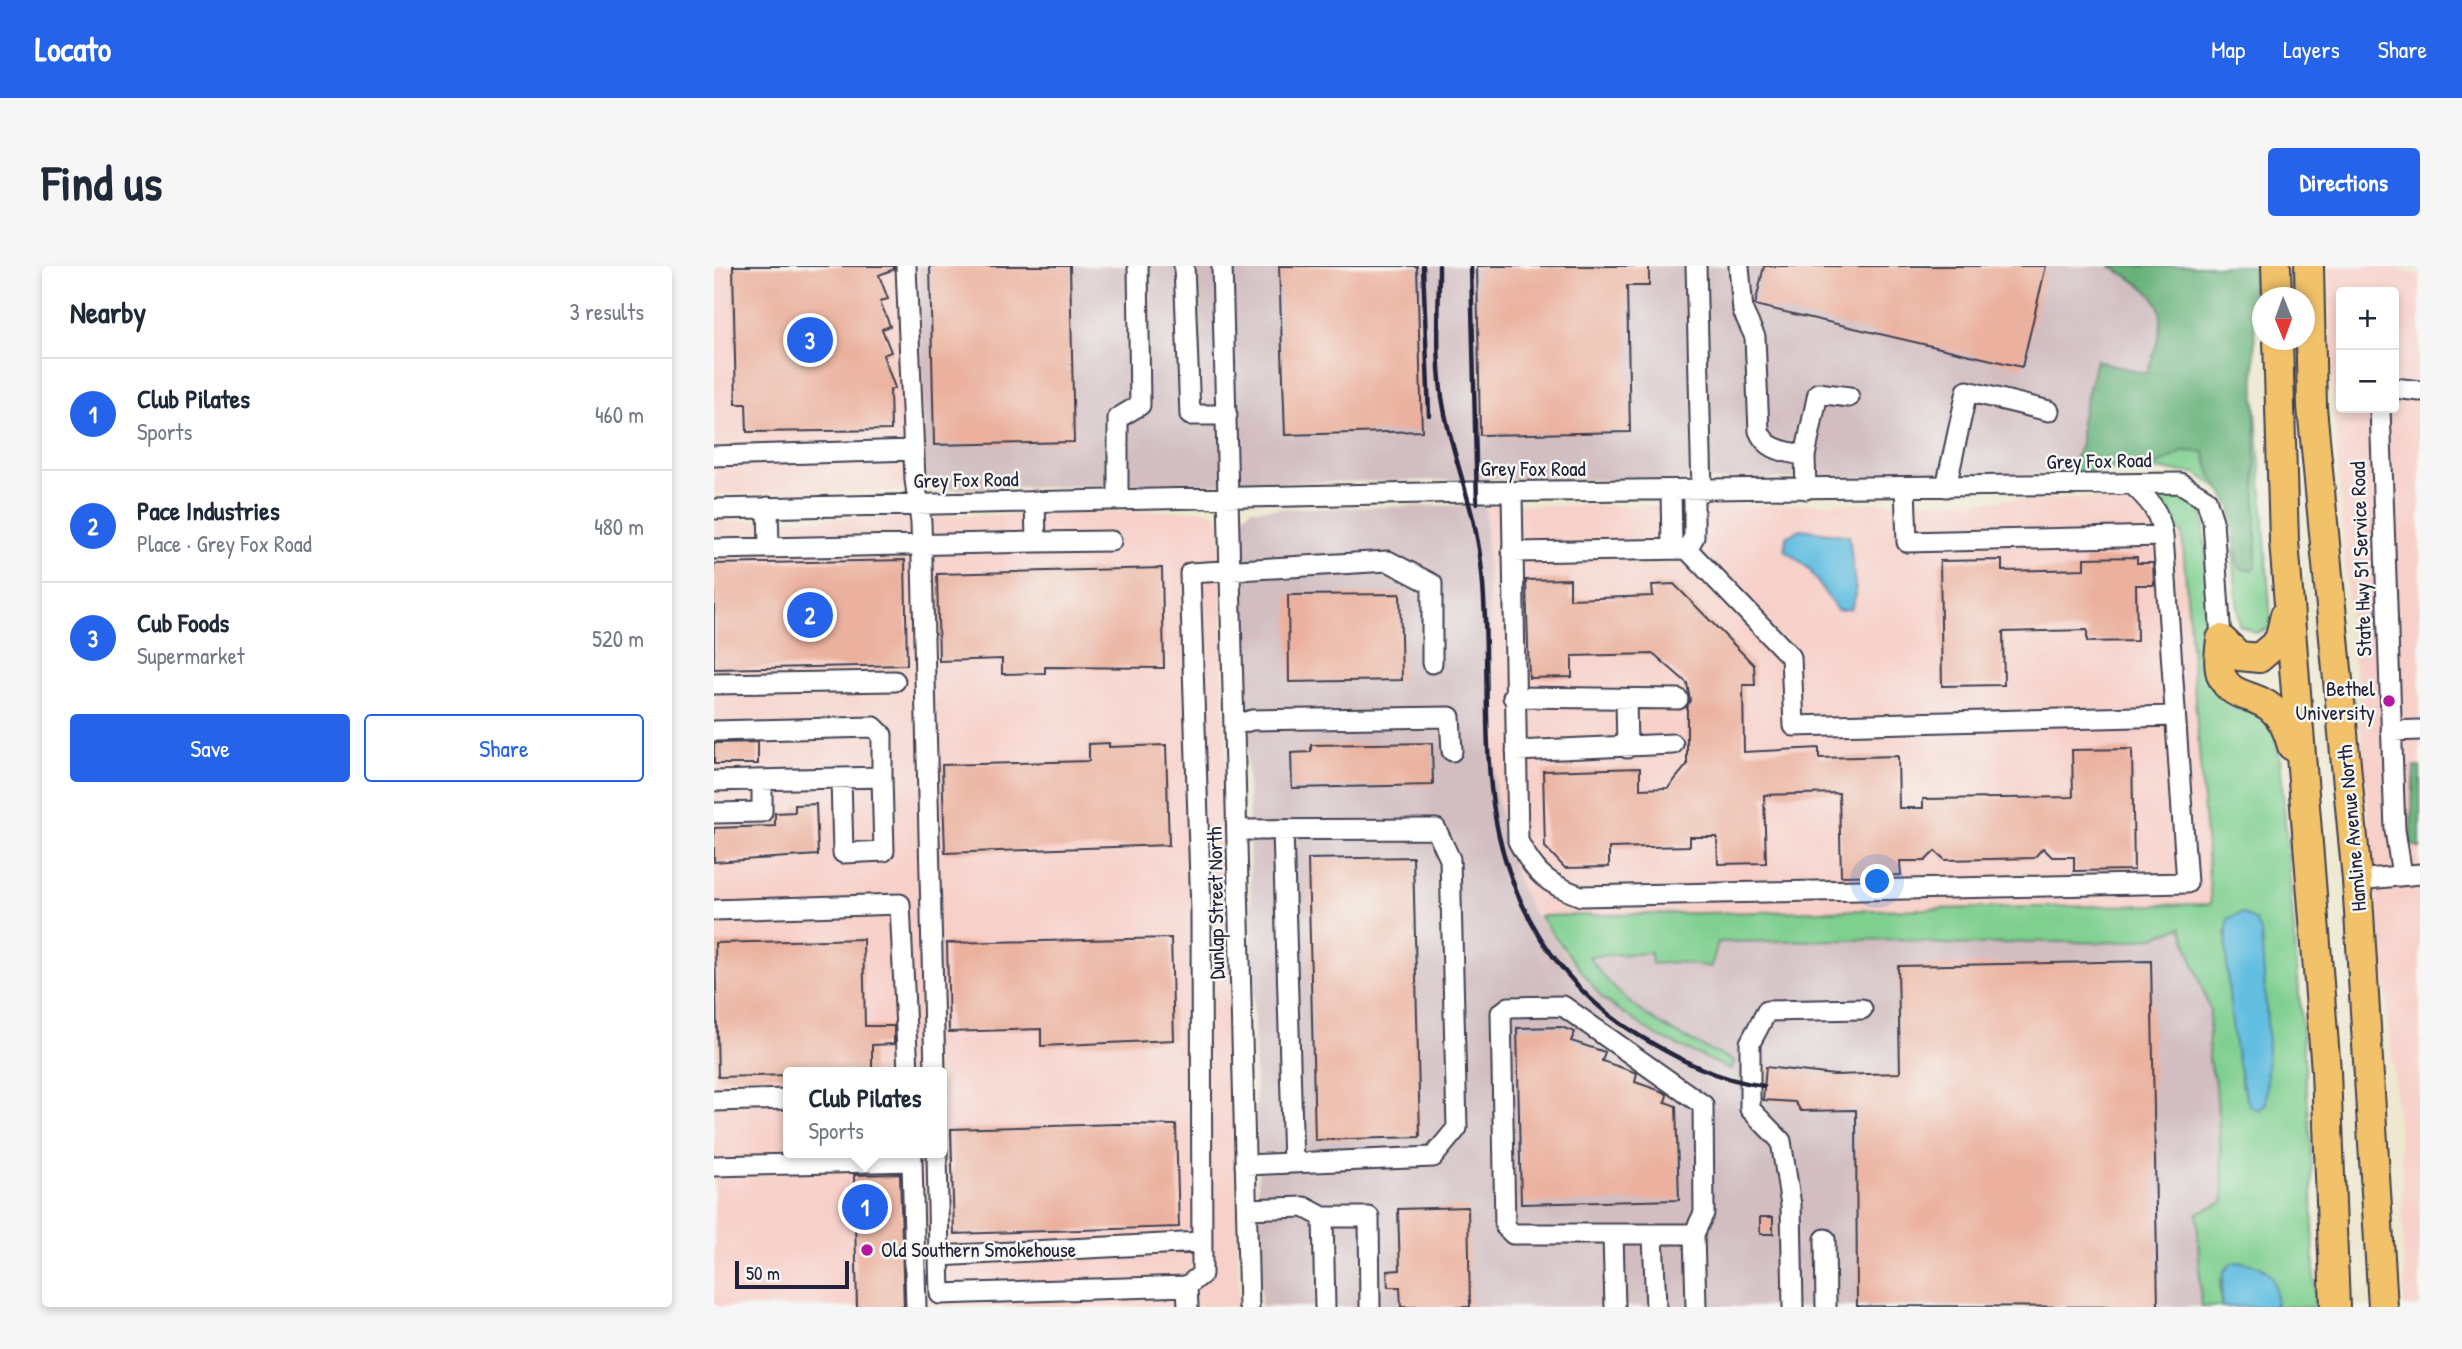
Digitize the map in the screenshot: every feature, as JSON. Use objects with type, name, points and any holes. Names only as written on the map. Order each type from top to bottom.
[{"type":"highway","points":[[2276,266],[2277,287]]},
{"type":"highway","name":"Hamline Avenue North","points":[[2309,266],[2312,407],[2357,880],[2384,1307]]},
{"type":"highway","points":[[2278,350],[2288,600],[2326,1071],[2334,1307]]},
{"type":"highway","points":[[2221,639],[2239,656],[2259,658],[2279,641],[2288,600]]},
{"type":"highway","points":[[2221,639],[2220,671],[2223,681],[2244,695],[2271,706],[2280,714],[2287,725],[2304,793]]},
{"type":"street","points":[[905,266],[921,545],[934,1067]]},
{"type":"street","points":[[1118,499],[1118,418],[1140,405],[1138,266]]},
{"type":"street","points":[[1184,266],[1190,415],[1227,415]]},
{"type":"street","name":"Dunlap Street North","points":[[1222,266],[1249,1307]]},
{"type":"street","points":[[1512,552],[1680,548],[1694,537],[1698,491],[1696,266]]},
{"type":"street","points":[[1739,266],[1743,311],[1755,337],[1759,430],[1765,444],[1805,456]]},
{"type":"street","points":[[2399,389],[2420,391]]},
{"type":"street","points":[[1946,486],[1967,391],[2049,411]]},
{"type":"street","points":[[1806,489],[1805,456],[1818,393],[1849,397]]},
{"type":"street","name":"State Hwy 51 Service Road","points":[[2380,413],[2395,830],[2411,875]]},
{"type":"street","points":[[714,456],[914,450]]},
{"type":"street","name":"Grey Fox Road","points":[[714,509],[1229,497],[2179,483],[2206,499],[2213,521],[2221,639]]},
{"type":"street","points":[[1512,492],[1513,697],[1518,841],[1531,867],[1555,887],[1581,897],[2186,883],[2161,517],[2152,503],[2132,484]]},
{"type":"street","points":[[1905,487],[1907,542],[2163,536]]},
{"type":"street","points":[[1671,491],[1680,548],[1791,657],[1794,726],[2174,716]]},
{"type":"street","points":[[1035,501],[1036,542]]},
{"type":"street","points":[[768,507],[769,548]]},
{"type":"street","points":[[714,550],[1111,541]]},
{"type":"street","points":[[937,1158],[940,1294],[956,1300],[1187,1286],[1202,1274],[1201,912],[1190,573],[1231,568],[1388,561],[1432,584],[1432,663]]},
{"type":"street","points":[[714,684],[895,681]]},
{"type":"street","points":[[1513,697],[1678,699]]},
{"type":"street","points":[[1626,699],[1627,748]]},
{"type":"street","points":[[1235,724],[1252,720],[1450,718],[1452,751]]},
{"type":"street","points":[[714,731],[874,727],[881,735],[884,851],[843,853],[841,778]]},
{"type":"street","points":[[2391,730],[2420,730]]},
{"type":"street","points":[[1516,751],[1673,744]]},
{"type":"street","points":[[714,780],[882,778]]},
{"type":"street","points":[[714,813],[762,812],[762,780]]},
{"type":"street","points":[[1237,830],[1436,829],[1450,859],[1457,1101],[1457,1128],[1433,1157],[1245,1165]]},
{"type":"street","points":[[1283,830],[1293,1163]]},
{"type":"street","points":[[2357,880],[2411,875]]},
{"type":"street","points":[[714,910],[900,904],[908,1067]]},
{"type":"street","points":[[1694,1234],[1513,1234],[1506,1226],[1501,1013],[1509,1007],[1563,1006],[1703,1105],[1704,1213],[1694,1234],[1696,1307]]},
{"type":"street","points":[[1793,1307],[1791,1205],[1783,1153],[1781,1141],[1750,1109],[1750,1042],[1767,1012],[1863,1009]]},
{"type":"street","points":[[714,1101],[783,1099]]},
{"type":"street","points":[[714,1166],[890,1158]]},
{"type":"street","points":[[912,1158],[916,1307]]},
{"type":"street","points":[[1247,1209],[1304,1208],[1323,1217],[1369,1217],[1370,1307]]},
{"type":"street","points":[[1323,1217],[1325,1307]]},
{"type":"street","points":[[1613,1235],[1615,1307]]},
{"type":"street","points":[[1653,1235],[1656,1307]]},
{"type":"street","points":[[1825,1239],[1826,1307]]},
{"type":"street","points":[[939,1256],[1201,1242]]},
{"type":"street","points":[[1187,1286],[1188,1307]]},
{"type":"shaded area","points":[[714,266],[919,266],[925,471],[934,487],[942,489],[714,495]]},
{"type":"shaded area","points":[[919,266],[2110,266],[2149,291],[2159,304],[2163,319],[2146,374],[2096,360],[2081,420],[2082,443],[2070,473],[1675,481],[1502,479],[942,489],[929,482],[925,471]]},
{"type":"shaded area","name":"Bethel University","points":[[2330,266],[2385,266],[2420,275],[2420,1307],[2404,1307],[2402,1166],[2343,546],[2333,397]]},
{"type":"shaded area","points":[[2157,497],[2172,530],[2182,531],[2212,904],[1539,916],[1528,905],[1517,880],[1496,793],[1485,505],[1714,506]]},
{"type":"shaded area","points":[[1485,505],[1496,793],[1503,827],[1517,880],[1528,905],[1603,999],[1631,1020],[1733,1061],[1687,1041],[1632,1005],[1597,969],[1588,955],[1651,953],[1652,964],[1677,962],[1711,967],[1718,942],[1908,939],[1931,944],[1978,946],[2026,942],[2127,942],[2145,941],[2181,927],[2210,1011],[2208,1058],[2216,1086],[2224,1198],[2223,1202],[2197,1214],[2201,1307],[1261,1307],[1241,519],[1251,509]]},
{"type":"shaded area","points":[[1205,510],[1217,515],[1220,523],[1239,1307],[714,1307],[714,521]]},
{"type":"green space","points":[[2110,266],[2254,266],[2252,350],[2255,350],[2256,567],[2252,570],[2240,568],[2237,561],[2231,507],[2211,475],[2204,452],[2184,451],[2150,469],[2070,473],[2081,443],[2081,420],[2096,360],[2146,374],[2154,353],[2161,321],[2159,309],[2154,298]]},
{"type":"green space","points":[[2255,397],[2271,623],[2270,628],[2256,633],[2239,625],[2233,549],[2241,568],[2256,567]]},
{"type":"green space","points":[[2184,451],[2204,452],[2211,475],[2223,491],[2196,473],[2150,469]]},
{"type":"green space","points":[[2157,497],[2189,499],[2203,514],[2212,675],[2275,726],[2280,757],[2311,1142],[2315,1307],[2275,1307],[2276,1296],[2220,1281],[2221,1307],[2201,1307],[2197,1213],[2223,1202],[2224,1198],[2216,1086],[2208,1058],[2210,1011],[2181,927],[2144,939],[2105,942],[1952,944],[1908,939],[1718,942],[1711,967],[1677,962],[1652,964],[1651,953],[1589,956],[1602,975],[1634,1006],[1672,1031],[1734,1061],[1732,1070],[1657,1036],[1603,999],[1539,916],[2211,904],[2182,532],[2172,530]],"holes":[[[2225,931],[2265,1005],[2268,1037],[2266,1103],[2242,1087]]]},
{"type":"green space","points":[[2414,767],[2420,767],[2420,849],[2410,844]]},
{"type":"water","points":[[1800,529],[1849,536],[1856,594],[1851,609],[1837,610],[1808,568],[1785,550],[1786,537]]},
{"type":"water","points":[[2242,913],[2255,921],[2261,932],[2268,1037],[2266,1103],[2261,1110],[2251,1107],[2245,1094],[2235,1045],[2228,983],[2229,918]]},
{"type":"water","points":[[2232,1263],[2259,1266],[2270,1275],[2275,1289],[2275,1307],[2221,1307],[2223,1272]]},
{"type":"building","points":[[733,266],[894,266],[894,269],[879,275],[888,299],[880,301],[890,326],[882,329],[891,352],[883,355],[895,388],[890,390],[891,430],[747,432],[746,404],[736,404]]},
{"type":"building","points":[[930,266],[1070,266],[1074,442],[934,445]]},
{"type":"building","points":[[1279,266],[1417,266],[1422,431],[1285,435]]},
{"type":"building","points":[[1477,266],[1649,266],[1649,286],[1627,286],[1630,432],[1480,435]]},
{"type":"building","points":[[1764,266],[2046,266],[2022,367],[1755,305]]},
{"type":"building","points":[[2137,557],[2137,563],[2153,563],[2154,585],[2136,585],[2137,641],[2087,642],[2087,630],[2003,632],[2004,685],[1942,686],[1940,561],[2002,560],[2002,571],[2084,569],[2084,558]]},
{"type":"building","points":[[905,560],[907,665],[714,669],[714,564]]},
{"type":"building","points":[[1162,568],[1164,668],[1045,667],[1045,673],[1002,674],[1002,659],[939,661],[937,574]]},
{"type":"building","points":[[1570,579],[1570,599],[1653,596],[1652,585],[1674,584],[1754,665],[1755,685],[1743,685],[1744,752],[1819,748],[1819,758],[1898,756],[1899,808],[1923,808],[1923,799],[2073,797],[2072,750],[2132,749],[2134,870],[2074,871],[2074,857],[2052,857],[2043,848],[2034,858],[1945,860],[1935,851],[1925,861],[1900,861],[1901,875],[1841,876],[1839,793],[1764,795],[1766,863],[1718,864],[1717,837],[1690,837],[1690,846],[1609,848],[1609,867],[1565,868],[1545,847],[1543,771],[1640,768],[1640,789],[1668,788],[1687,765],[1687,707],[1690,700],[1687,683],[1654,654],[1572,656],[1572,677],[1529,678],[1526,580]]},
{"type":"building","points":[[1400,594],[1402,680],[1289,682],[1288,595]]},
{"type":"building","points":[[758,742],[758,764],[714,764],[714,743]]},
{"type":"building","points":[[1109,743],[1109,747],[1166,745],[1169,845],[945,853],[942,765],[1089,761],[1089,744]]},
{"type":"building","points":[[1432,743],[1433,785],[1292,788],[1291,753],[1311,752],[1311,745]]},
{"type":"building","points":[[816,804],[818,855],[714,862],[714,828],[775,826],[775,813],[795,812],[795,805]]},
{"type":"building","points":[[1413,857],[1420,1137],[1315,1140],[1308,859]]},
{"type":"building","points":[[1171,938],[1174,1040],[1041,1046],[1041,1029],[949,1032],[947,943]]},
{"type":"building","points":[[863,939],[865,1026],[894,1026],[894,1044],[872,1045],[872,1067],[783,1067],[783,1075],[718,1077],[715,943]]},
{"type":"building","points":[[2151,961],[2158,1307],[1857,1306],[1856,1110],[1801,1111],[1795,1102],[1763,1100],[1766,1067],[1834,1075],[1900,1073],[1898,966]]},
{"type":"building","points":[[1561,1027],[1575,1032],[1571,1041],[1605,1052],[1602,1061],[1637,1073],[1635,1082],[1664,1092],[1667,1095],[1665,1102],[1676,1106],[1679,1200],[1521,1204],[1517,1028]]},
{"type":"building","points":[[1176,1125],[1179,1227],[954,1234],[951,1129]]},
{"type":"building","points":[[900,1174],[904,1307],[857,1307],[854,1175]]},
{"type":"building","points":[[1468,1207],[1470,1307],[1401,1307],[1400,1287],[1388,1287],[1387,1271],[1400,1270],[1398,1209]]},
{"type":"building","points":[[1760,1217],[1773,1217],[1773,1234],[1760,1234]]},
{"type":"railway","points":[[1423,266],[1429,415]]},
{"type":"railway","points":[[1439,266],[1438,338],[1441,392],[1481,563],[1489,763],[1494,811],[1505,858],[1523,905],[1559,964],[1612,1018],[1653,1044],[1698,1067],[1730,1079],[1764,1086]]},
{"type":"railway","points":[[1471,266],[1477,503]]},
{"type":"place","name":"Cub Foods","points":[[810,340]]},
{"type":"place","name":"Pace Industries","points":[[810,615]]},
{"type":"place","name":"Bethel University","points":[[2389,701]]},
{"type":"place","name":"Club Pilates","points":[[865,1207]]},
{"type":"place","name":"Old Southern Smokehouse","points":[[867,1250]]}]
